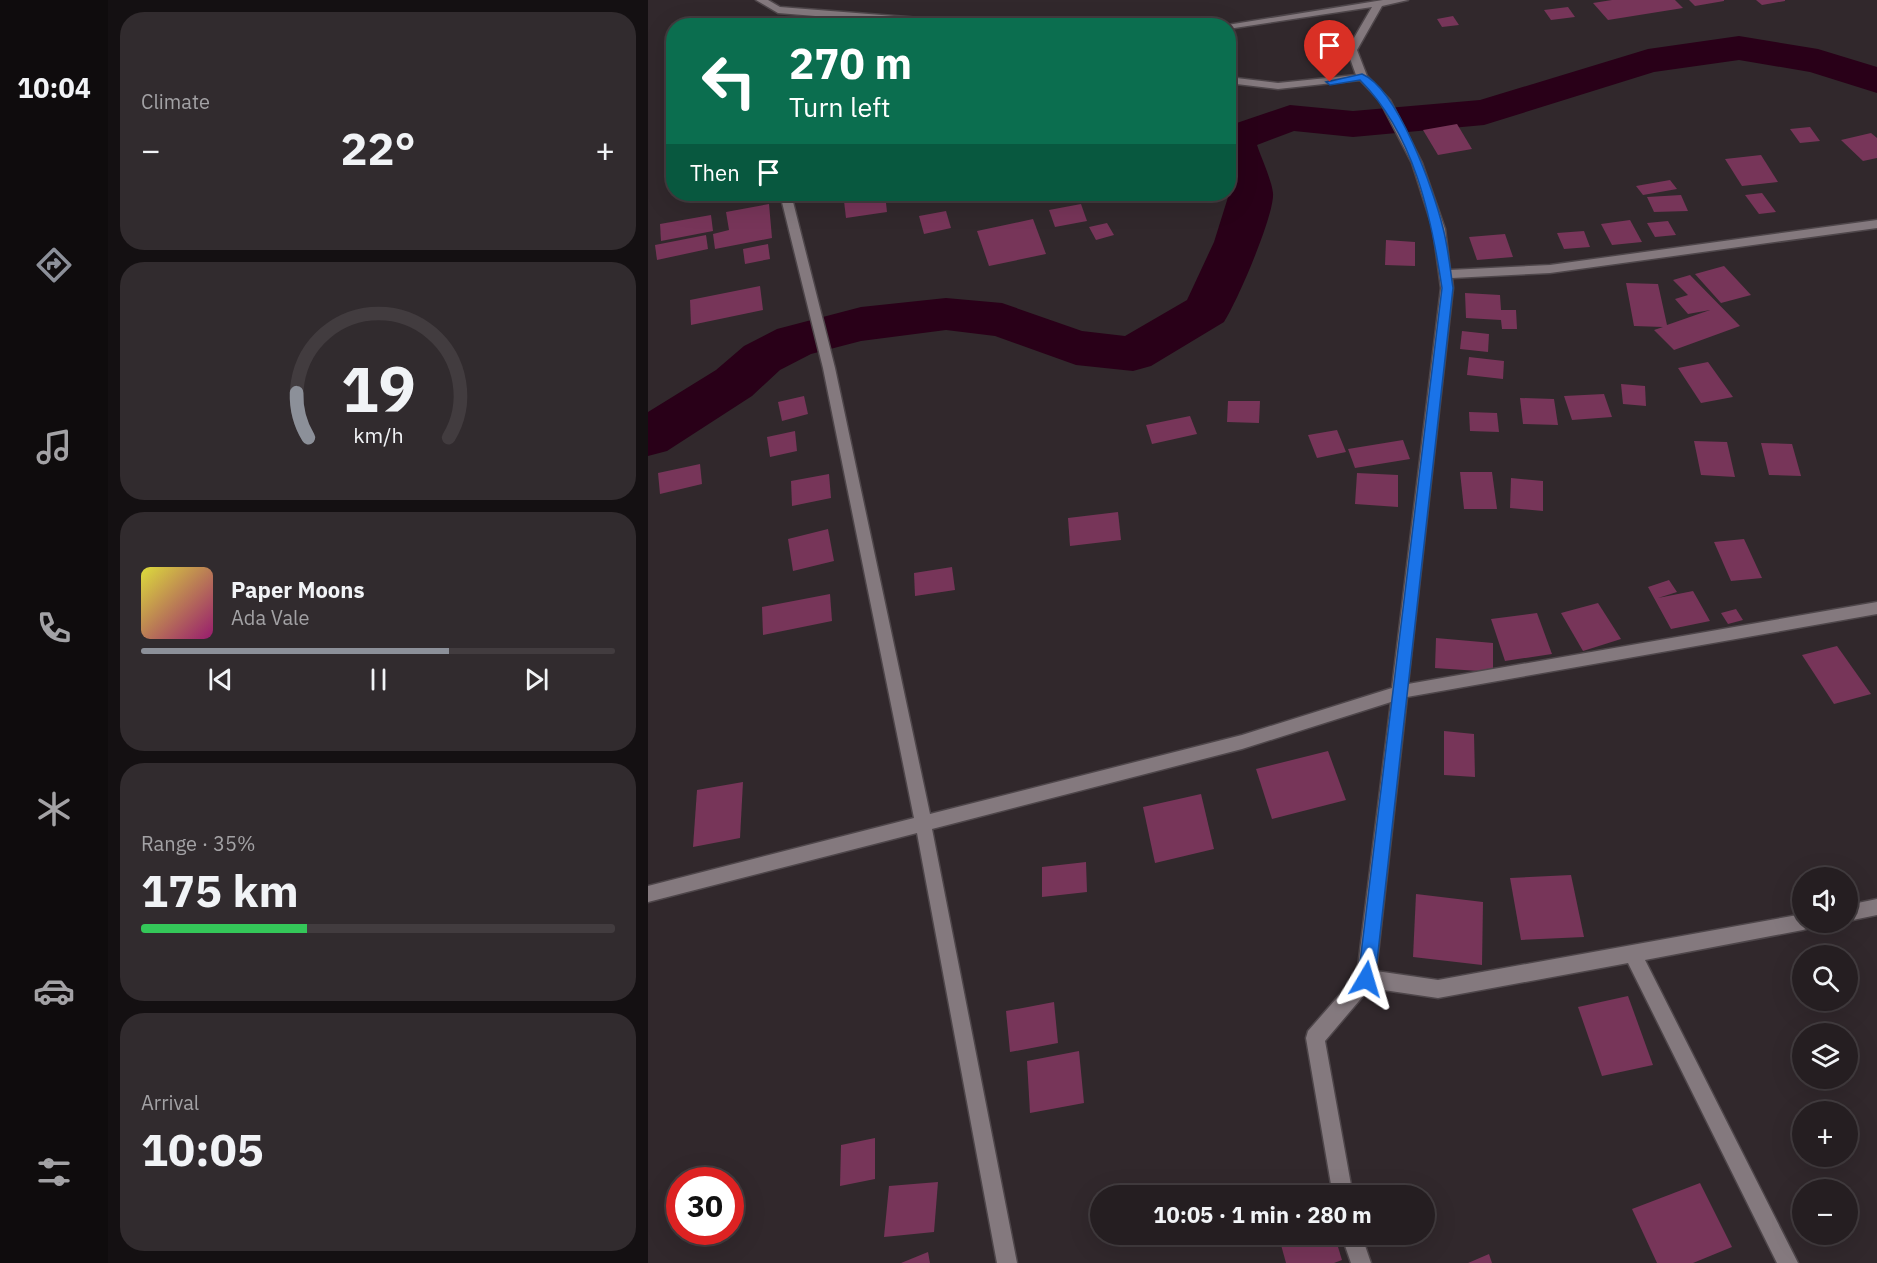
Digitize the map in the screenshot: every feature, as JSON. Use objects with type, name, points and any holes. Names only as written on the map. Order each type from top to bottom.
[{"type":"street","points":[[761,0],[778,10],[880,18]]},
{"type":"street","points":[[1236,25],[1403,0]]},
{"type":"street","points":[[1341,1185],[1315,1038],[1366,979],[1447,288],[1438,229],[1417,163],[1385,100],[1362,77],[1352,50],[1378,5]]},
{"type":"street","points":[[1236,82],[1314,84],[1362,77]]},
{"type":"street","points":[[786,201],[829,368],[922,823],[1007,1263]]},
{"type":"street","points":[[1445,274],[1550,269],[1877,224]]},
{"type":"street","points":[[648,894],[1242,742],[1400,692],[1877,608]]},
{"type":"street","points":[[1858,911],[1877,907]]},
{"type":"street","points":[[1366,979],[1438,989],[1792,924]]},
{"type":"street","points":[[1633,955],[1788,1263]]},
{"type":"street","points":[[1355,1245],[1361,1263]]},
{"type":"building","points":[[1612,0],[1675,0],[1683,8],[1608,20],[1593,3]]},
{"type":"building","points":[[1689,0],[1724,0],[1724,1],[1695,6]]},
{"type":"building","points":[[1756,0],[1785,0],[1785,1],[1762,5]]},
{"type":"building","points":[[1568,7],[1575,17],[1551,20],[1544,10]]},
{"type":"building","points":[[1453,16],[1459,25],[1442,27],[1437,19]]},
{"type":"building","points":[[1457,124],[1472,149],[1438,155],[1423,130]]},
{"type":"building","points":[[1810,127],[1820,141],[1800,143],[1790,129]]},
{"type":"building","points":[[1871,133],[1877,138],[1877,158],[1863,161],[1841,140]]},
{"type":"building","points":[[1761,155],[1778,182],[1742,186],[1725,159]]},
{"type":"building","points":[[1670,180],[1677,189],[1643,195],[1636,186]]},
{"type":"building","points":[[1762,193],[1776,212],[1759,214],[1745,195]]},
{"type":"building","points":[[1681,195],[1688,211],[1654,212],[1647,197]]},
{"type":"building","points":[[844,201],[886,201],[887,212],[846,218]]},
{"type":"building","points":[[769,204],[772,238],[715,249],[713,234],[729,230],[726,212]]},
{"type":"building","points":[[1081,204],[1087,221],[1055,227],[1049,210]]},
{"type":"building","points":[[946,211],[951,228],[924,234],[919,216]]},
{"type":"building","points":[[711,215],[713,231],[661,241],[660,224]]},
{"type":"building","points":[[1033,219],[1046,254],[989,266],[977,231]]},
{"type":"building","points":[[1630,220],[1642,242],[1612,245],[1601,224]]},
{"type":"building","points":[[1668,221],[1676,235],[1655,237],[1647,223]]},
{"type":"building","points":[[1107,223],[1114,235],[1096,240],[1089,227]]},
{"type":"building","points":[[1584,231],[1590,247],[1564,249],[1557,233]]},
{"type":"building","points":[[1505,234],[1513,257],[1477,260],[1469,237]]},
{"type":"building","points":[[706,235],[708,249],[657,260],[655,245]]},
{"type":"building","points":[[1386,240],[1415,242],[1415,266],[1385,265]]},
{"type":"building","points":[[768,244],[770,259],[745,264],[743,249]]},
{"type":"building","points":[[1724,266],[1751,295],[1721,303],[1695,274]]},
{"type":"building","points":[[1690,275],[1740,326],[1674,350],[1654,330],[1663,327],[1634,326],[1626,283],[1658,284],[1667,325],[1710,310],[1688,314],[1675,299],[1688,295],[1673,280]]},
{"type":"building","points":[[760,286],[763,310],[691,325],[690,300]]},
{"type":"building","points":[[1465,293],[1500,295],[1501,310],[1516,310],[1517,329],[1502,329],[1501,320],[1466,318]]},
{"type":"building","points":[[1462,331],[1489,334],[1488,352],[1460,349]]},
{"type":"building","points":[[1469,357],[1504,361],[1503,379],[1467,375]]},
{"type":"building","points":[[1708,362],[1733,397],[1701,403],[1678,368]]},
{"type":"building","points":[[1621,384],[1645,386],[1646,406],[1623,404]]},
{"type":"building","points":[[1604,394],[1612,417],[1572,420],[1564,396]]},
{"type":"building","points":[[804,396],[808,414],[782,421],[778,402]]},
{"type":"building","points":[[1520,398],[1554,399],[1558,425],[1523,424]]},
{"type":"building","points":[[1228,401],[1260,401],[1259,423],[1227,422]]},
{"type":"building","points":[[1469,412],[1497,413],[1499,432],[1470,431]]},
{"type":"building","points":[[1190,416],[1197,434],[1152,444],[1146,425]]},
{"type":"building","points":[[1337,430],[1346,452],[1317,458],[1308,435]]},
{"type":"building","points":[[795,431],[797,451],[770,457],[767,437]]},
{"type":"building","points":[[1403,440],[1410,459],[1355,468],[1348,449]]},
{"type":"building","points":[[1694,441],[1727,442],[1735,477],[1701,475]]},
{"type":"building","points":[[1761,443],[1792,444],[1801,476],[1769,475]]},
{"type":"building","points":[[700,464],[702,484],[660,494],[658,473]]},
{"type":"building","points":[[1460,472],[1492,472],[1497,509],[1464,509]]},
{"type":"building","points":[[1357,473],[1398,475],[1398,507],[1355,504]]},
{"type":"building","points":[[829,474],[831,498],[792,506],[791,481]]},
{"type":"building","points":[[1511,478],[1543,481],[1543,511],[1510,508]]},
{"type":"building","points":[[1118,512],[1121,540],[1070,546],[1068,518]]},
{"type":"building","points":[[828,529],[834,561],[793,571],[788,539]]},
{"type":"building","points":[[1744,539],[1762,578],[1731,581],[1714,542]]},
{"type":"building","points":[[952,567],[955,590],[915,596],[914,573]]},
{"type":"building","points":[[1669,580],[1677,592],[1658,598],[1693,591],[1710,621],[1671,629],[1648,587]]},
{"type":"building","points":[[830,594],[832,621],[763,635],[762,607]]},
{"type":"building","points":[[1598,603],[1621,639],[1583,651],[1561,613]]},
{"type":"building","points":[[1736,609],[1743,620],[1728,624],[1721,613]]},
{"type":"building","points":[[1537,613],[1552,654],[1505,661],[1491,619]]},
{"type":"building","points":[[1436,638],[1493,643],[1493,672],[1435,668]]},
{"type":"building","points":[[1837,646],[1871,694],[1834,704],[1802,655]]},
{"type":"building","points":[[1444,731],[1474,734],[1475,777],[1444,775]]},
{"type":"building","points":[[1328,751],[1346,800],[1272,819],[1256,769]]},
{"type":"building","points":[[743,782],[740,838],[693,847],[697,790]]},
{"type":"building","points":[[1201,794],[1214,849],[1155,863],[1143,807]]},
{"type":"building","points":[[1086,862],[1087,892],[1042,897],[1042,867]]},
{"type":"building","points":[[1571,875],[1584,937],[1521,940],[1510,878]]},
{"type":"building","points":[[1416,894],[1483,902],[1482,965],[1413,957]]},
{"type":"building","points":[[1628,996],[1653,1065],[1602,1076],[1578,1007]]},
{"type":"building","points":[[1054,1002],[1058,1043],[1010,1052],[1006,1011]]},
{"type":"building","points":[[1079,1051],[1084,1103],[1030,1113],[1027,1061]]},
{"type":"building","points":[[875,1138],[875,1179],[840,1186],[841,1145]]},
{"type":"building","points":[[938,1182],[934,1232],[884,1237],[889,1186]]},
{"type":"building","points":[[1700,1183],[1732,1247],[1693,1263],[1657,1263],[1632,1209]]},
{"type":"building","points":[[1281,1245],[1337,1245],[1342,1260],[1334,1263],[1286,1263]]},
{"type":"building","points":[[928,1252],[930,1263],[901,1263]]},
{"type":"building","points":[[1489,1254],[1492,1263],[1468,1263]]},
{"type":"waterway","points":[[1236,138],[1290,118],[1353,124],[1484,112],[1648,61],[1739,48],[1818,61],[1877,81]]},
{"type":"waterway","points":[[648,437],[734,383],[762,358],[795,341],[861,324],[946,314],[1002,320],[1076,348],[1133,354],[1207,310],[1237,242],[1251,194],[1236,148]]},
{"type":"route","points":[[1330,82],[1362,77],[1385,100],[1417,163],[1438,229],[1447,288],[1366,979]]}]
